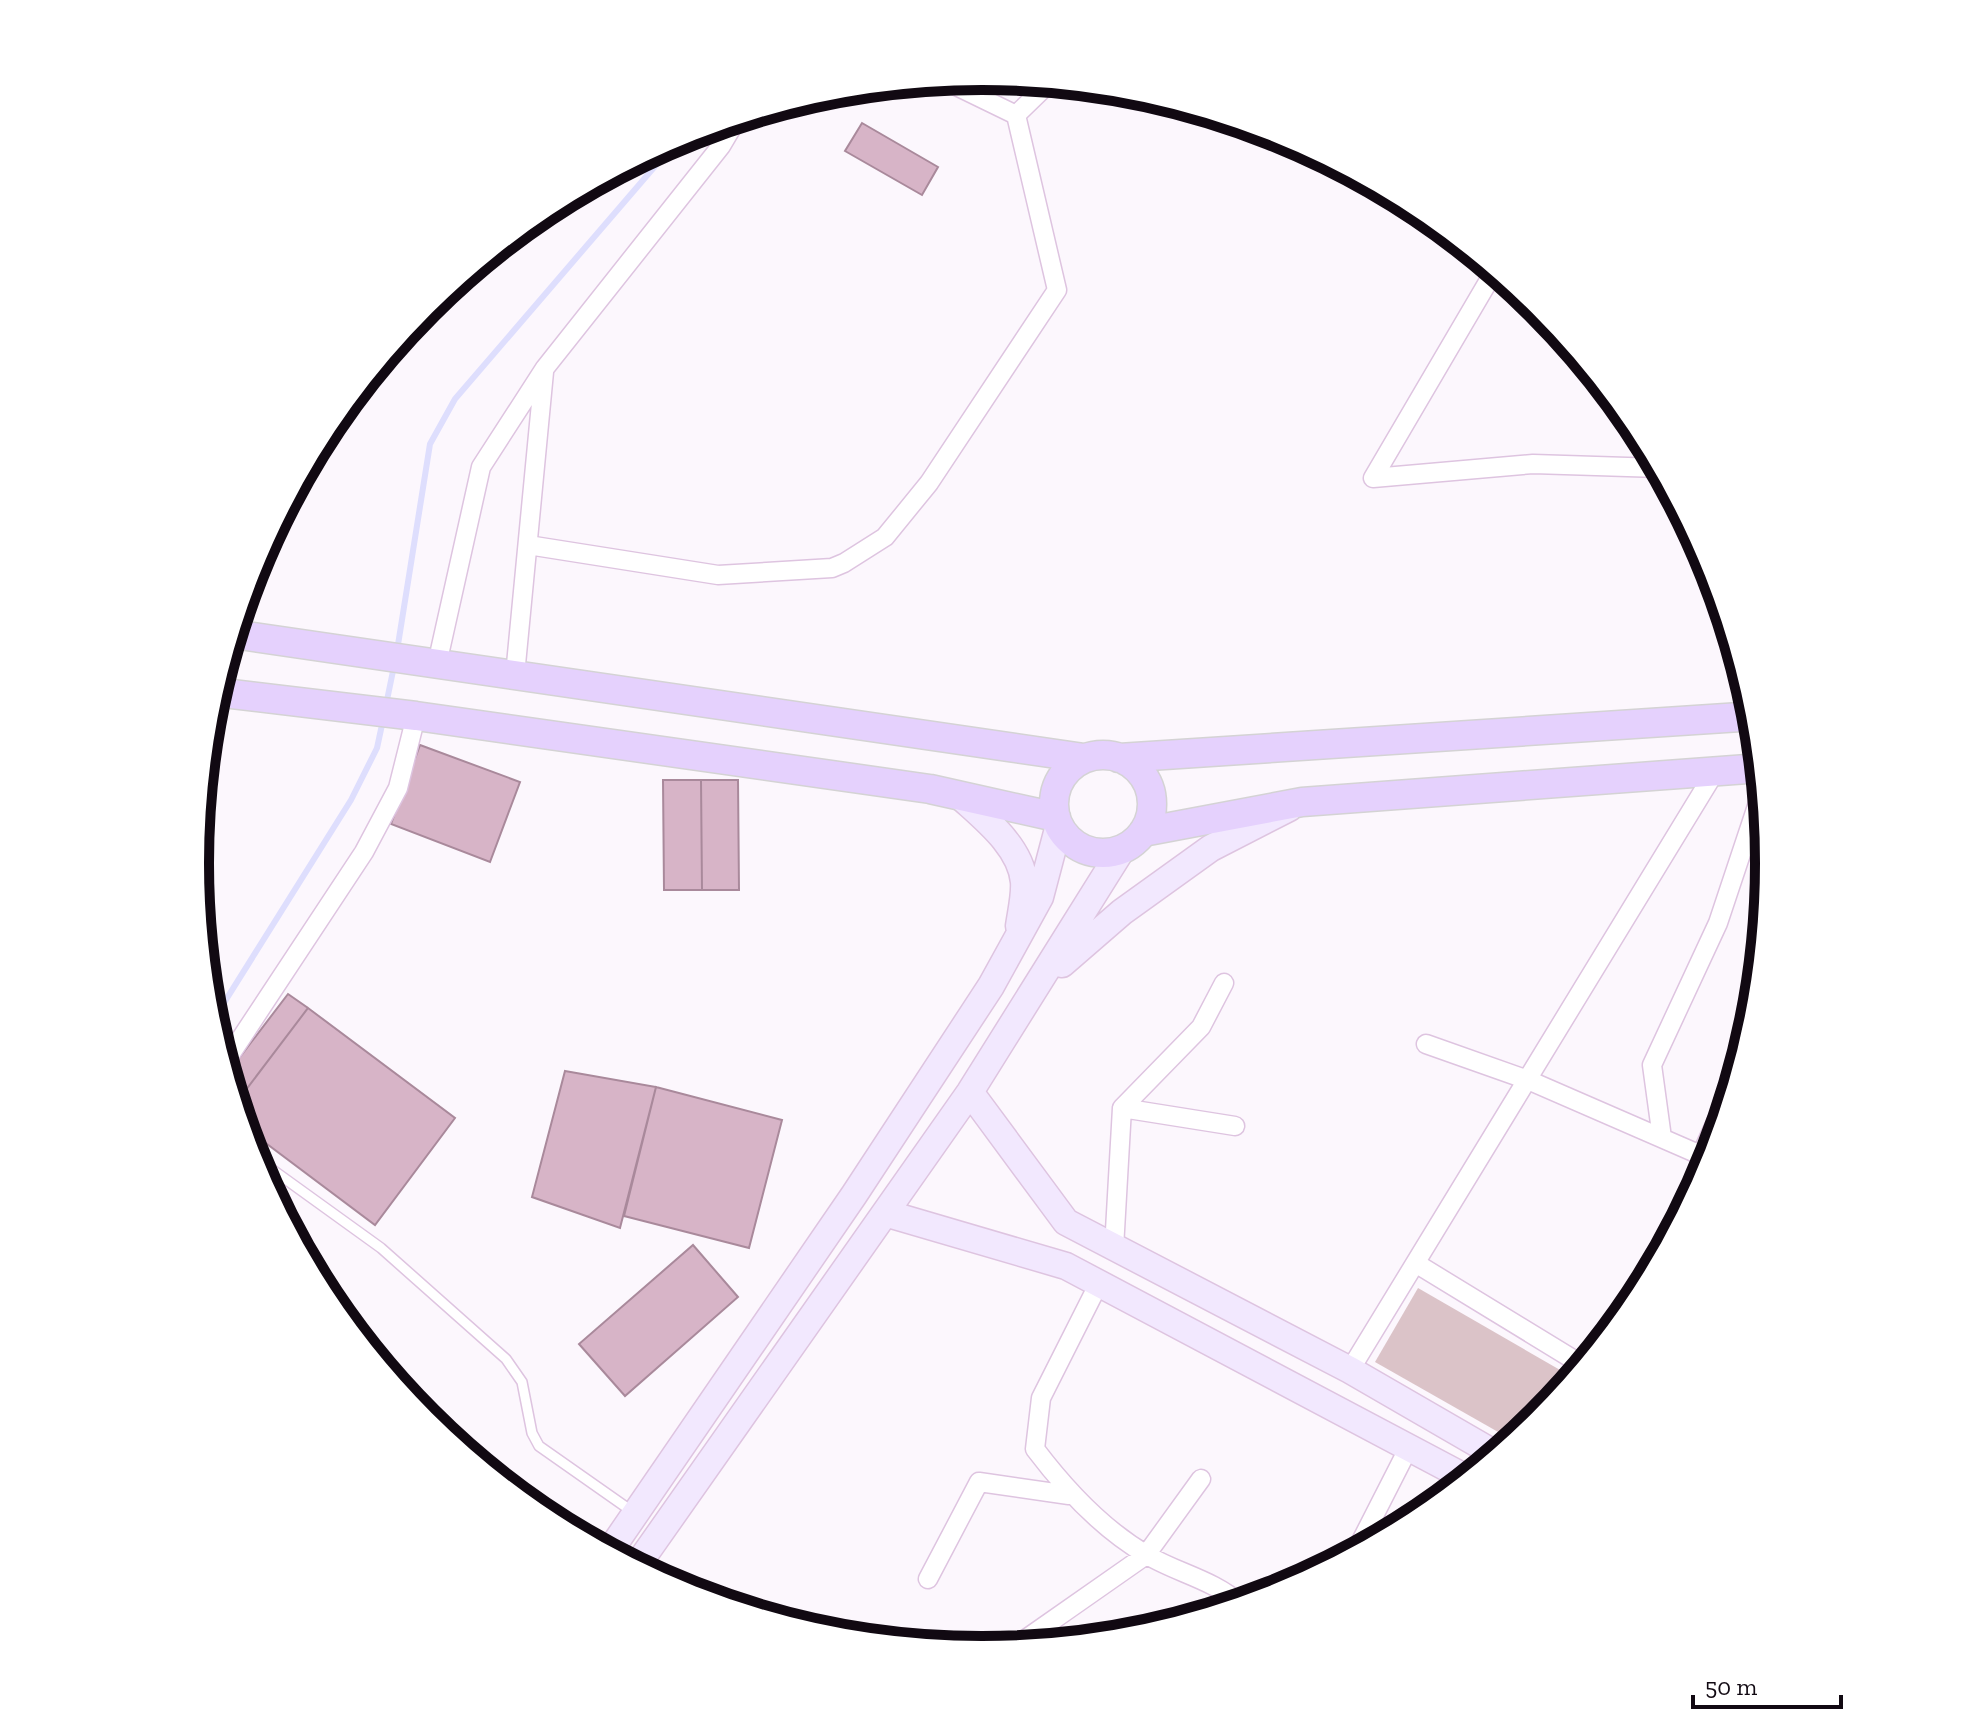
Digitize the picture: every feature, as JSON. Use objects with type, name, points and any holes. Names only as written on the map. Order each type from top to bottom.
[{"type":"main road","points":[[244,636],[1084,758],[1742,717]]},
{"type":"main road","points":[[228,694],[416,716],[930,789],[1057,821],[1079,846],[1092,852],[1132,840],[1302,802],[1750,769]]},
{"type":"main road","points":[[615,1543],[854,1195],[1017,941],[1040,897],[1057,821],[1055,794],[1061,779],[1084,758]]},
{"type":"main road","points":[[642,1558],[970,1092],[1132,840],[1152,804],[1143,775],[1119,758]]},
{"type":"main road","points":[[961,797],[993,827],[1013,853],[1024,881],[1017,941]]},
{"type":"main road","points":[[1038,985],[1122,912],[1211,848],[1302,802]]},
{"type":"main road","points":[[970,1092],[1066,1222],[1350,1370],[1487,1449]]},
{"type":"main road","points":[[885,1213],[1066,1266],[1458,1473]]},
{"type":"street","points":[[966,91],[1016,115]]},
{"type":"street","points":[[1016,115],[1039,93]]},
{"type":"street","points":[[528,545],[718,575],[832,568],[856,557],[885,537],[929,483],[1057,290],[1016,115]]},
{"type":"street","points":[[437,664],[481,467],[545,368],[729,133]]},
{"type":"street","points":[[1490,279],[1373,478],[1533,464],[1646,468]]},
{"type":"street","points":[[515,675],[545,368]]},
{"type":"street","points":[[232,1051],[371,839],[398,788],[416,716]]},
{"type":"street","points":[[1350,1370],[1716,770]]},
{"type":"street","points":[[1662,1138],[1652,1065],[1718,923],[1754,815]]},
{"type":"street","points":[[1114,1248],[1122,1108],[1201,1027],[1224,983]]},
{"type":"street","points":[[1426,1044],[1528,1080],[1699,1154]]},
{"type":"street","points":[[1122,1108],[1235,1126]]},
{"type":"street","points":[[1417,1264],[1575,1360]]},
{"type":"street","points":[[1099,1283],[1041,1398],[1035,1449],[1069,1495],[1146,1555],[1231,1596]]},
{"type":"street","points":[[1364,1536],[1409,1447]]},
{"type":"street","points":[[1032,1635],[1146,1555],[1201,1479]]},
{"type":"street","points":[[928,1579],[979,1482],[1069,1495]]},
{"type":"lane","points":[[272,1170],[381,1248],[506,1359],[522,1382],[532,1433],[539,1446],[636,1514]]},
{"type":"shaded area","points":[[1418,1288],[1565,1373],[1503,1435],[1375,1362]]},
{"type":"building","points":[[862,123],[938,167],[922,195],[845,151]]},
{"type":"building","points":[[420,745],[520,782],[490,862],[391,824]]},
{"type":"building","points":[[663,780],[701,780],[702,890],[664,890]]},
{"type":"building","points":[[701,780],[738,780],[739,890],[702,890]]},
{"type":"building","points":[[288,994],[308,1008],[244,1093],[235,1064]]},
{"type":"building","points":[[308,1008],[455,1118],[375,1225],[260,1139],[244,1093]]},
{"type":"building","points":[[565,1071],[656,1087],[620,1228],[532,1197]]},
{"type":"building","points":[[656,1087],[782,1120],[749,1248],[624,1216]]},
{"type":"building","points":[[693,1245],[738,1297],[625,1396],[579,1344]]},
{"type":"waterway","points":[[397,651],[430,444],[455,399],[659,161]]},
{"type":"waterway","points":[[386,705],[394,666]]},
{"type":"waterway","points":[[223,1005],[351,800],[377,748],[383,720]]}]
